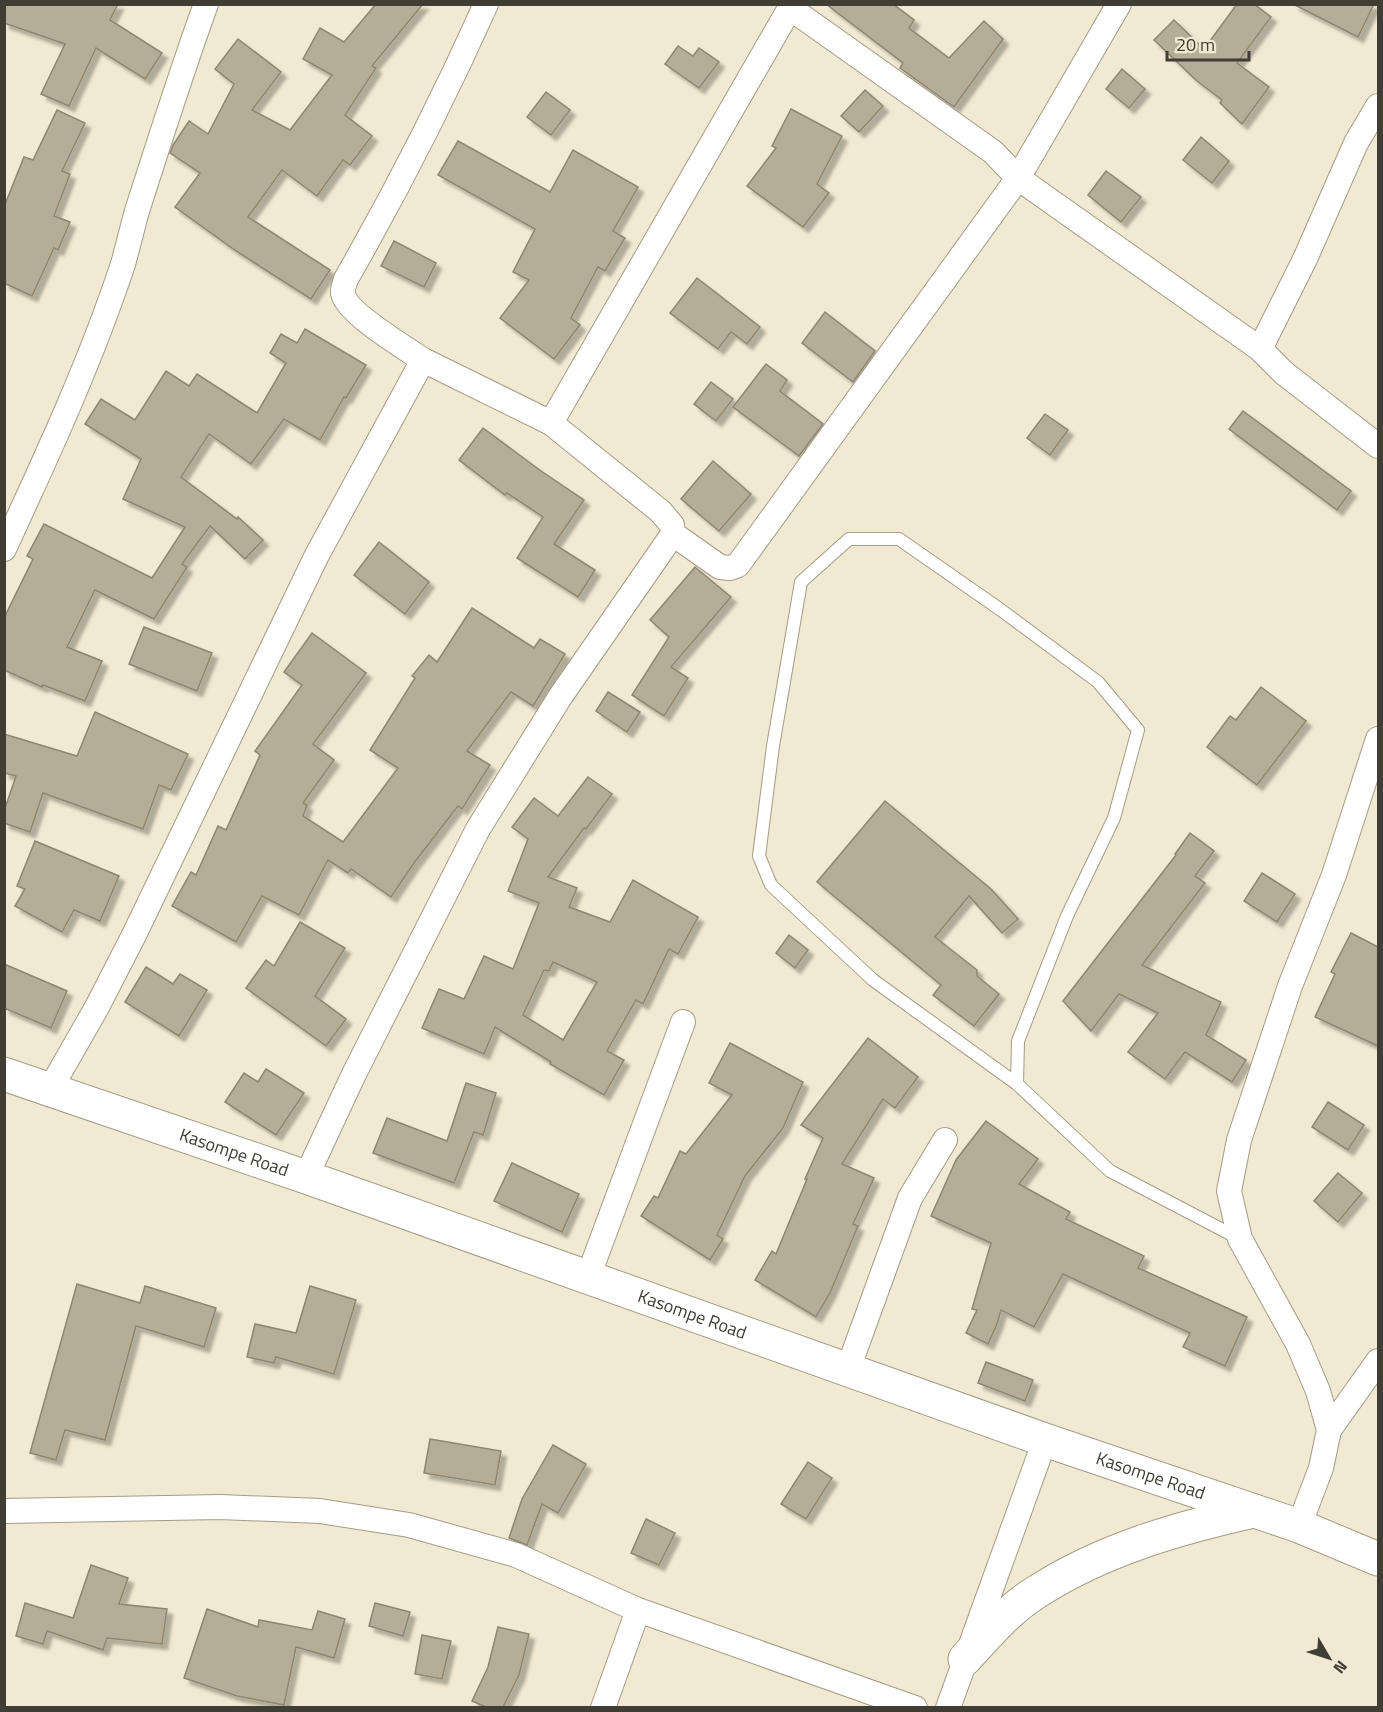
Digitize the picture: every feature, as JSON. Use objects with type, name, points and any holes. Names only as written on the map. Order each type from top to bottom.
[{"type":"street","points":[[4,549],[104,318],[206,4]]},
{"type":"street","points":[[306,1178],[354,1074],[478,829],[560,697],[673,534],[672,525],[660,510],[551,423],[423,360],[347,305],[342,293],[346,279],[410,164],[486,4]]},
{"type":"street","points":[[673,534],[720,567],[730,568],[738,565],[1018,178],[1119,4]]},
{"type":"street","points":[[551,423],[790,6],[993,152],[1018,178],[1260,349],[1284,373],[1378,446]]},
{"type":"street","points":[[1260,349],[1305,260],[1356,143],[1378,106]]},
{"type":"street","points":[[49,1091],[97,1007],[134,935],[317,555],[423,360]]},
{"type":"street","points":[[1329,1430],[1318,1391],[1298,1344],[1240,1239],[1229,1191],[1239,1140],[1290,986],[1334,875],[1378,739]]},
{"type":"street","points":[[588,1277],[683,1022]]},
{"type":"street","name":"Kasompe Road","points":[[4,1074],[588,1277],[1045,1440],[1299,1526],[1378,1559]]},
{"type":"street","points":[[848,1369],[910,1198],[945,1140]]},
{"type":"street","points":[[1299,1526],[1321,1468],[1329,1430],[1378,1361]]},
{"type":"street","points":[[948,1707],[1045,1440]]},
{"type":"street","points":[[4,1511],[220,1507],[320,1511],[409,1525],[516,1555],[638,1610],[915,1707]]},
{"type":"street","points":[[964,1659],[998,1623],[1034,1593],[1076,1570],[1131,1546],[1181,1528],[1254,1511]]},
{"type":"street","points":[[603,1707],[638,1610]]},
{"type":"lane","points":[[1017,1084],[1018,1041],[1066,916],[1114,818],[1138,730],[1098,682],[1001,610],[899,539],[849,539],[801,582],[773,746],[759,856],[771,885],[873,980],[1017,1084],[1110,1172],[1240,1239]]},
{"type":"building","points":[[4,4],[118,4],[110,20],[162,53],[145,79],[96,48],[69,106],[41,94],[65,44],[4,23]]},
{"type":"building","points":[[376,4],[423,4],[372,66],[376,68],[345,115],[372,136],[350,165],[343,160],[317,196],[282,170],[248,217],[330,270],[311,299],[236,251],[175,207],[200,173],[170,153],[189,121],[208,134],[234,84],[215,69],[238,39],[281,72],[252,110],[290,130],[332,75],[303,59],[320,28],[344,42]]},
{"type":"building","points":[[826,4],[893,4],[914,20],[909,28],[949,58],[984,21],[1003,39],[954,107],[900,68],[903,63]]},
{"type":"building","points":[[1237,4],[1254,4],[1271,17],[1237,63],[1269,87],[1242,124],[1220,103],[1222,100],[1197,81],[1154,40],[1174,20],[1204,49]]},
{"type":"building","points":[[1293,4],[1374,4],[1358,37]]},
{"type":"building","points":[[678,46],[693,56],[699,48],[719,62],[699,88],[665,64]]},
{"type":"building","points":[[1122,69],[1145,89],[1129,108],[1106,89]]},
{"type":"building","points":[[865,90],[883,106],[859,132],[841,116]]},
{"type":"building","points":[[546,92],[570,110],[551,135],[527,117]]},
{"type":"building","points":[[791,109],[842,136],[817,184],[829,193],[803,227],[747,186],[776,148],[772,146]]},
{"type":"building","points":[[57,110],[85,123],[62,171],[70,174],[54,216],[70,222],[58,250],[54,248],[32,296],[4,283],[4,207],[24,157],[33,160]]},
{"type":"building","points":[[1201,137],[1229,161],[1212,183],[1183,160]]},
{"type":"building","points":[[458,141],[550,192],[573,150],[638,187],[613,231],[625,238],[605,271],[598,267],[571,318],[580,325],[554,359],[500,318],[529,280],[513,272],[535,229],[438,175]]},
{"type":"building","points":[[1106,171],[1141,197],[1121,222],[1088,195]]},
{"type":"building","points":[[394,241],[436,263],[424,287],[381,266]]},
{"type":"building","points":[[697,278],[760,327],[747,344],[731,332],[718,349],[670,313]]},
{"type":"building","points":[[825,312],[875,351],[853,382],[802,343]]},
{"type":"building","points":[[305,329],[366,365],[346,398],[344,397],[320,440],[284,419],[251,464],[209,434],[181,477],[237,519],[238,517],[263,540],[245,559],[210,526],[182,564],[187,567],[154,619],[95,590],[67,647],[102,661],[85,701],[43,685],[42,687],[4,670],[4,618],[33,559],[27,556],[44,524],[152,578],[185,527],[123,499],[141,459],[85,424],[101,399],[135,420],[166,371],[189,386],[197,374],[257,413],[286,363],[270,353],[281,334],[297,343]]},
{"type":"building","points":[[766,364],[787,380],[780,391],[823,424],[799,456],[733,407]]},
{"type":"building","points":[[711,382],[733,399],[716,421],[694,404]]},
{"type":"building","points":[[1243,411],[1351,491],[1337,510],[1229,429]]},
{"type":"building","points":[[1045,414],[1068,430],[1050,455],[1027,438]]},
{"type":"building","points":[[483,428],[584,500],[554,544],[595,570],[578,597],[517,558],[543,517],[507,493],[505,495],[459,460]]},
{"type":"building","points":[[713,461],[751,494],[719,531],[681,499]]},
{"type":"building","points":[[379,542],[429,582],[405,614],[354,575]]},
{"type":"building","points":[[695,567],[731,597],[671,667],[688,678],[664,716],[632,695],[669,637],[650,620]]},
{"type":"building","points":[[472,608],[534,648],[540,639],[565,654],[533,706],[511,692],[467,751],[490,765],[462,809],[458,806],[391,897],[351,869],[348,873],[328,860],[299,915],[262,896],[236,942],[172,906],[191,872],[196,875],[218,826],[226,830],[260,755],[255,751],[302,685],[284,672],[312,633],[366,673],[313,744],[334,760],[303,803],[307,805],[303,816],[343,842],[398,768],[370,750],[415,678],[412,676],[429,655],[437,662]]},
{"type":"building","points":[[144,627],[212,653],[197,691],[129,664]]},
{"type":"building","points":[[1261,687],[1306,721],[1257,785],[1207,747],[1230,716],[1236,720]]},
{"type":"building","points":[[608,692],[640,712],[627,732],[596,711]]},
{"type":"building","points":[[95,712],[188,754],[171,790],[159,785],[143,829],[43,793],[30,832],[4,823],[4,811],[16,776],[4,773],[4,734],[77,756]]},
{"type":"building","points":[[588,777],[612,794],[548,877],[577,888],[569,907],[610,922],[633,880],[698,917],[678,954],[669,949],[643,1004],[636,1000],[607,1051],[624,1060],[604,1095],[550,1064],[551,1062],[495,1027],[484,1054],[422,1028],[439,989],[464,999],[484,956],[513,969],[539,903],[508,891],[528,839],[512,827],[534,798],[558,816]],"holes":[[[553,962],[597,982],[563,1040],[523,1015],[544,970],[549,971]]]},
{"type":"building","points":[[885,801],[991,889],[1018,919],[1002,933],[969,896],[935,937],[977,970],[977,976],[999,994],[974,1026],[933,995],[941,985],[817,882]]},
{"type":"building","points":[[1190,833],[1214,851],[1195,876],[1205,883],[1142,965],[1221,1002],[1206,1035],[1246,1060],[1232,1082],[1185,1052],[1165,1079],[1128,1052],[1158,1013],[1119,994],[1091,1031],[1063,1001],[1176,855]]},
{"type":"building","points":[[35,841],[119,876],[100,921],[74,910],[62,932],[15,906],[25,889],[17,886]]},
{"type":"building","points":[[1262,873],[1295,894],[1277,922],[1244,901]]},
{"type":"building","points":[[300,922],[345,948],[315,996],[346,1019],[326,1046],[246,988],[266,960],[274,966]]},
{"type":"building","points":[[1351,933],[1378,947],[1378,1046],[1315,1017],[1335,974],[1331,972]]},
{"type":"building","points":[[789,935],[808,950],[795,968],[776,953]]},
{"type":"building","points":[[4,964],[67,991],[51,1028],[4,1008]]},
{"type":"building","points":[[146,967],[173,984],[180,974],[207,990],[179,1036],[125,1002]]},
{"type":"building","points":[[868,1038],[918,1077],[895,1108],[883,1099],[842,1164],[874,1178],[853,1224],[858,1226],[830,1293],[816,1317],[755,1280],[772,1251],[776,1254],[823,1138],[801,1125]]},
{"type":"building","points":[[730,1043],[803,1082],[783,1128],[745,1176],[717,1235],[723,1239],[710,1260],[641,1216],[654,1196],[658,1198],[680,1151],[686,1154],[732,1095],[709,1083]]},
{"type":"building","points":[[266,1069],[304,1093],[276,1135],[225,1102],[244,1073],[258,1082]]},
{"type":"building","points":[[466,1083],[496,1093],[483,1135],[474,1132],[454,1183],[373,1153],[387,1118],[447,1141]]},
{"type":"building","points":[[1328,1102],[1364,1125],[1348,1150],[1312,1127]]},
{"type":"building","points":[[986,1121],[1038,1159],[1019,1184],[1070,1212],[1066,1219],[1144,1256],[1138,1268],[1247,1317],[1225,1366],[1183,1347],[1190,1333],[1063,1274],[1034,1327],[1001,1310],[988,1344],[966,1333],[977,1310],[972,1309],[991,1243],[931,1216],[956,1160]]},
{"type":"building","points":[[512,1163],[579,1194],[562,1232],[494,1201]]},
{"type":"building","points":[[1338,1173],[1362,1193],[1338,1222],[1314,1201]]},
{"type":"building","points":[[77,1284],[140,1303],[145,1286],[216,1308],[204,1347],[136,1326],[105,1440],[65,1430],[56,1460],[30,1453]]},
{"type":"building","points":[[310,1286],[356,1300],[334,1374],[276,1357],[274,1363],[247,1357],[255,1324],[296,1333]]},
{"type":"building","points":[[986,1362],[1033,1380],[1025,1401],[978,1383]]},
{"type":"building","points":[[430,1439],[501,1451],[495,1485],[424,1473]]},
{"type":"building","points":[[553,1445],[586,1464],[558,1513],[542,1504],[527,1545],[509,1538],[522,1499]]},
{"type":"building","points":[[808,1462],[832,1478],[806,1519],[781,1504]]},
{"type":"building","points":[[646,1519],[675,1533],[659,1565],[631,1553]]},
{"type":"building","points":[[91,1565],[128,1578],[119,1604],[167,1609],[162,1644],[107,1638],[103,1650],[47,1631],[43,1644],[16,1636],[25,1603],[73,1618]]},
{"type":"building","points":[[375,1603],[410,1612],[403,1636],[369,1626]]},
{"type":"building","points":[[207,1609],[258,1627],[259,1620],[312,1630],[318,1611],[345,1619],[334,1658],[296,1647],[284,1705],[237,1696],[184,1678]]},
{"type":"building","points":[[498,1627],[529,1634],[519,1675],[503,1707],[486,1707],[472,1701],[488,1667]]},
{"type":"building","points":[[422,1635],[451,1641],[442,1679],[415,1674]]}]
